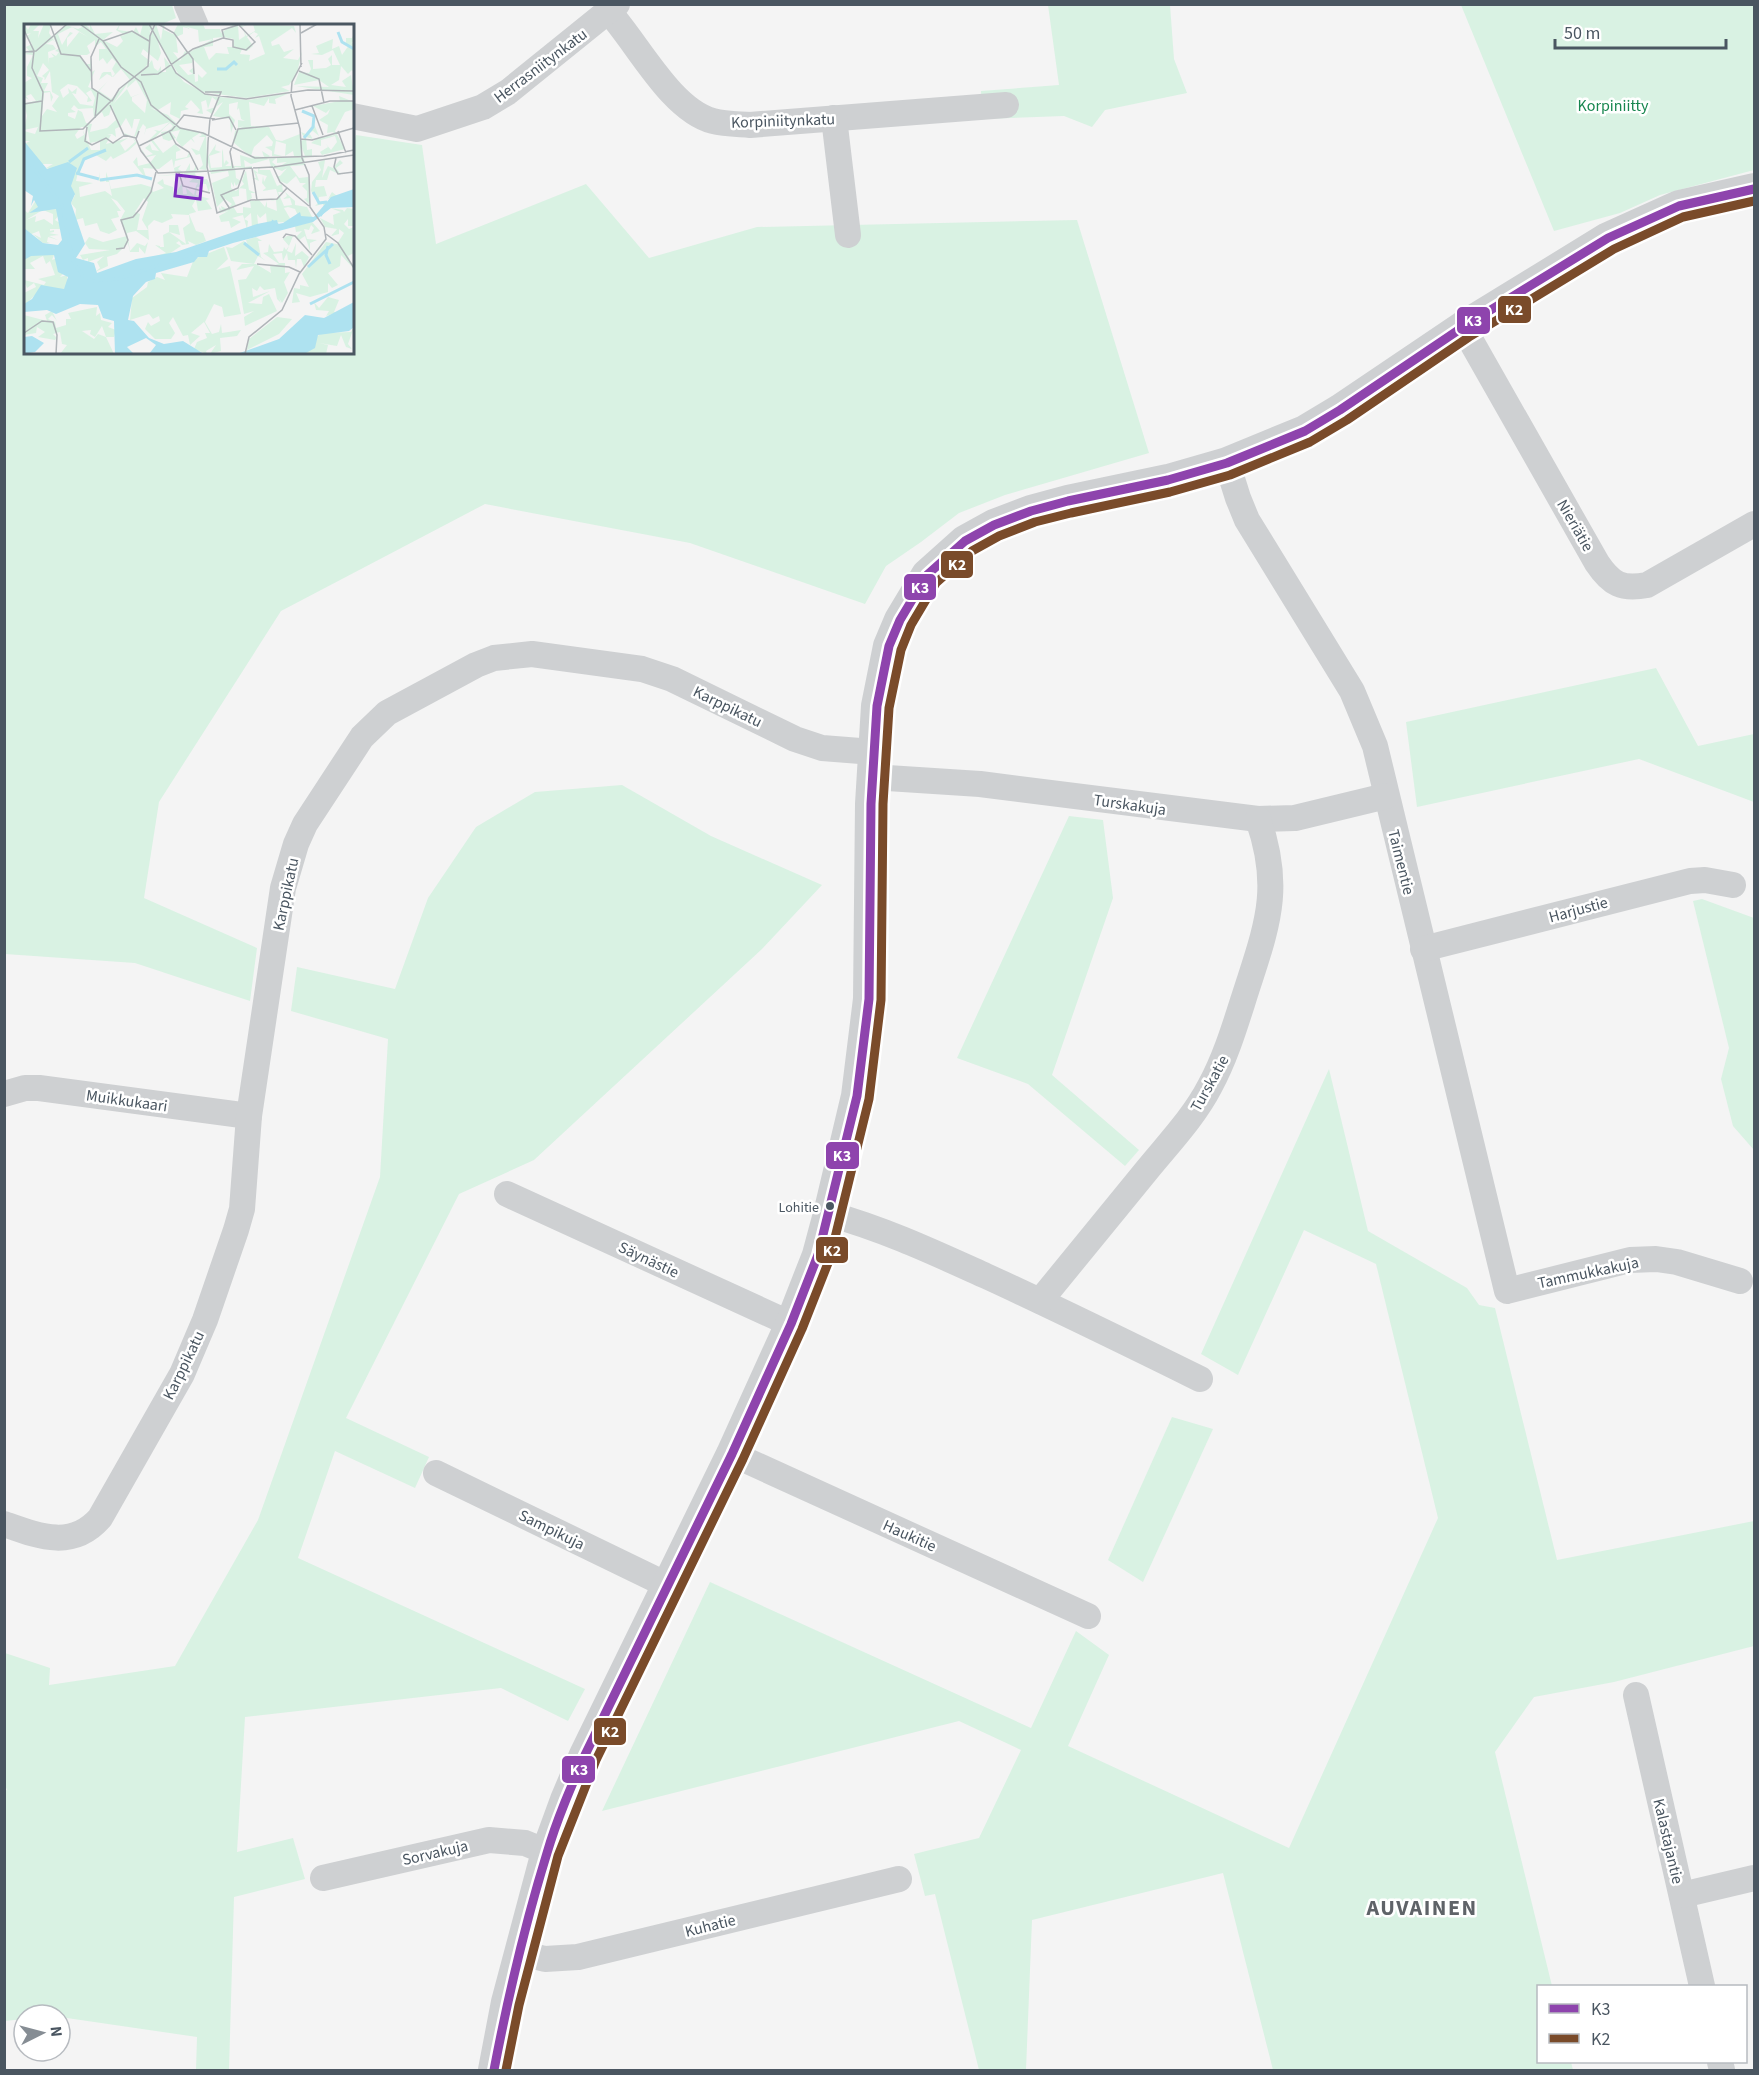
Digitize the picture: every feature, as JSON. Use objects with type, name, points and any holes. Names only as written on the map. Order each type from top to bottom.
[{"type":"street","points":[[187,5],[195,24]]},
{"type":"street","name":"Herrasniitynkatu","points":[[354,116],[417,129],[483,107],[508,92],[613,8]]},
{"type":"street","name":"Korpiniitynkatu","points":[[613,8],[678,100],[694,112],[712,121],[750,125],[1006,105]]},
{"type":"street","points":[[834,118],[848,235]]},
{"type":"street","points":[[495,2070],[507,2002],[547,1852],[566,1800],[585,1755],[732,1454],[791,1324],[818,1255],[830,1214],[857,1096],[869,999],[873,765],[882,675],[896,629],[927,576],[965,541],[994,525],[1031,511],[1068,501],[1168,480],[1227,463],[1305,431],[1463,327],[1608,238],[1679,206],[1755,189]]},
{"type":"street","name":"Nieriätie","points":[[1463,327],[1598,563],[1614,582],[1623,587],[1635,588],[1647,585],[1755,524]]},
{"type":"street","name":"Taimentie","points":[[1227,463],[1247,520],[1352,692],[1375,746],[1507,1291]]},
{"type":"street","name":"Karppikatu","points":[[4,1524],[45,1537],[72,1536],[83,1532],[100,1518],[182,1374],[202,1329],[230,1251],[242,1209],[249,1116],[283,888],[296,844],[305,824],[362,737],[387,713],[476,665],[494,658],[532,654],[552,656],[624,665],[658,674],[795,739],[873,765]]},
{"type":"street","name":"Turskakuja","points":[[873,765],[980,783],[1258,819],[1295,818],[1386,796]]},
{"type":"street","name":"Turskatie","points":[[1040,1301],[1186,1122],[1210,1087],[1220,1066],[1262,944],[1271,898],[1272,878],[1269,858],[1258,819]]},
{"type":"street","name":"Harjustie","points":[[1423,950],[1690,881],[1705,880],[1733,885]]},
{"type":"street","name":"Muikkukaari","points":[[4,1094],[25,1088],[39,1088],[249,1116]]},
{"type":"street","name":"Säynästie","points":[[507,1194],[791,1324]]},
{"type":"street","points":[[830,1214],[912,1243],[1040,1301],[1200,1379]]},
{"type":"street","name":"Tammukkakuja","points":[[1507,1291],[1630,1260],[1656,1259],[1677,1262],[1740,1281]]},
{"type":"street","name":"Haukitie","points":[[732,1454],[1088,1616]]},
{"type":"street","name":"Sampikuja","points":[[436,1473],[667,1585]]},
{"type":"street","name":"Kalastajantie","points":[[1636,1695],[1702,1985]]},
{"type":"street","name":"Sorvakuja","points":[[323,1878],[489,1840],[525,1843],[547,1852]]},
{"type":"street","points":[[1682,1896],[1755,1878]]},
{"type":"street","name":"Kuhatie","points":[[521,1953],[545,1959],[578,1957],[898,1879]]},
{"type":"green space","points":[[4,5],[172,5],[176,18],[162,24],[24,24],[24,354],[354,354],[354,143],[356,135],[422,145],[436,244],[586,184],[649,258],[757,227],[1077,220],[1149,453],[1005,495],[959,513],[886,566],[865,604],[690,543],[485,504],[281,611],[159,802],[144,898],[257,948],[250,1001],[135,963],[5,954]]},
{"type":"green space","points":[[1048,5],[1170,5],[1174,59],[1187,93],[1105,110],[1092,127],[1064,116],[982,119],[981,91],[1059,85]]},
{"type":"green space","name":"Korpiniitty","points":[[1461,5],[1754,5],[1754,170],[1660,195],[1620,213],[1554,231]]},
{"type":"green space","points":[[1656,668],[1698,746],[1754,734],[1754,802],[1639,759],[1417,807],[1406,722]]},
{"type":"green space","points":[[622,785],[711,836],[822,885],[762,949],[534,1160],[459,1194],[346,1418],[429,1457],[415,1488],[335,1451],[298,1558],[585,1689],[568,1721],[501,1688],[245,1717],[237,1852],[293,1838],[305,1879],[234,1897],[229,2070],[196,2070],[197,2037],[72,2019],[72,2003],[12,2003],[12,2020],[5,2021],[4,1791],[7,1790],[4,1782],[5,1653],[50,1668],[49,1685],[175,1666],[258,1520],[380,1177],[388,1039],[291,1011],[297,967],[395,989],[428,898],[476,827],[535,792]]},
{"type":"green space","points":[[1069,816],[1103,820],[1113,898],[1052,1075],[1139,1150],[1125,1166],[1028,1084],[957,1058]]},
{"type":"green space","points":[[1702,899],[1754,918],[1754,1150],[1733,1126],[1721,1079],[1729,1048],[1693,901]]},
{"type":"green space","points":[[1329,1069],[1368,1231],[1467,1288],[1479,1305],[1495,1308],[1557,1560],[1754,1521],[1754,1646],[1614,1682],[1534,1697],[1495,1752],[1552,1985],[1537,1985],[1537,2063],[1571,2063],[1573,2070],[1273,2070],[1223,1873],[1032,1920],[1026,2070],[979,2070],[935,1894],[925,1896],[914,1854],[979,1838],[1021,1750],[959,1721],[602,1811],[710,1582],[1031,1728],[1076,1631],[1109,1655],[1068,1746],[1289,1848],[1438,1518],[1376,1264],[1304,1230],[1238,1375],[1201,1354]]},
{"type":"green space","points":[[1172,1417],[1213,1429],[1143,1582],[1108,1560]]},
{"type":"transit line","name":"K3","points":[[494,2070],[524,1934],[564,1803],[585,1755],[732,1454],[791,1324],[818,1255],[857,1096],[869,999],[871,804],[877,706],[889,646],[900,620],[927,575],[965,541],[994,525],[1031,511],[1068,501],[1168,480],[1227,463],[1305,431],[1463,327],[1608,238],[1679,206],[1754,189]]},
{"type":"transit line","name":"K2","points":[[506,2070],[519,2005],[558,1856],[596,1760],[743,1459],[802,1329],[830,1258],[869,1099],[881,1000],[883,804],[889,708],[901,650],[911,625],[936,583],[972,551],[999,536],[1035,522],[1170,492],[1230,475],[1310,442],[1347,420],[1469,337],[1614,249],[1683,217],[1754,201]]},
{"type":"place","name":"Lohitie","points":[[830,1206]]},
{"type":"district","name":"AUVAINEN","points":[[1422,1907]]}]
